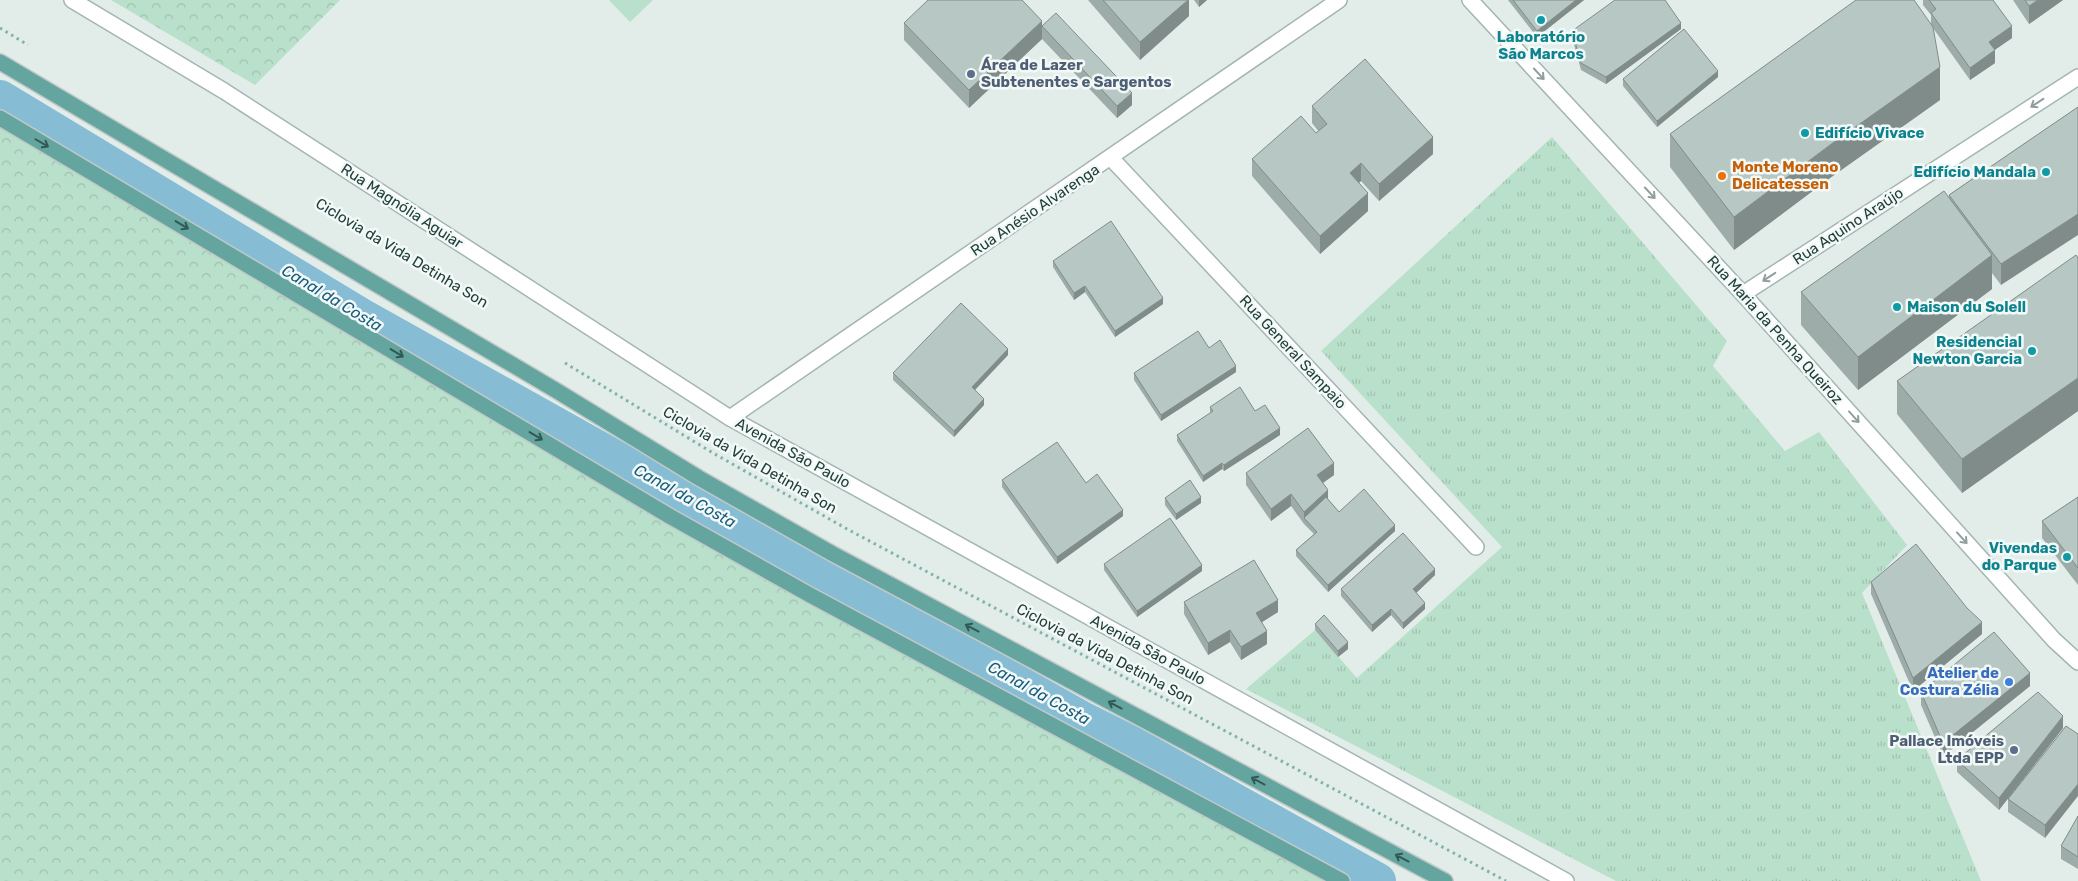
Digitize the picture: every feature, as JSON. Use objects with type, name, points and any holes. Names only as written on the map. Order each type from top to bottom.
[{"type":"main road","points":[[0,62],[556,391],[699,478],[800,535],[1445,881]]},
{"type":"main road","points":[[0,118],[671,517],[827,604],[1342,881]]},
{"type":"street","name":"Rua Magnólia Aguiar","points":[[72,0],[224,91],[730,418]]},
{"type":"street","name":"Rua Anésio Alvarenga","points":[[730,418],[1339,0]]},
{"type":"street","name":"Rua Maria da Penha Queiroz","points":[[1470,0],[1743,294],[2054,640],[2078,662]]},
{"type":"street","name":"Rua Aquino Araújo","points":[[1743,294],[2078,77]]},
{"type":"street","name":"Rua General Sampaio","points":[[1111,158],[1476,547]]},
{"type":"street","name":"Avenida São Paulo","points":[[730,418],[1566,881]]},
{"type":"path","points":[[0,28],[31,48]]},
{"type":"path","name":"Ciclovia da Vida Detinha Son","points":[[563,362],[713,453],[847,528],[1506,881]]},
{"type":"green space","points":[[111,0],[340,0],[255,85]]},
{"type":"green space","points":[[609,0],[653,0],[630,22]]},
{"type":"green space","points":[[0,99],[1338,881],[0,881]]},
{"type":"green space","points":[[1552,137],[1727,341],[1713,366],[1785,451],[1819,432],[1907,545],[1862,593],[1981,881],[1616,881],[1246,689],[1315,630],[1357,678],[1502,547],[1321,351]]},
{"type":"building","name":"Área de Lazer Subtenentes e Sargentos","points":[[928,0],[1022,0],[1042,21],[969,90],[904,23]]},
{"type":"building","points":[[1103,0],[1188,0],[1140,42]]},
{"type":"building","name":"Laboratório São Marcos","points":[[1513,0],[1576,0],[1537,31]]},
{"type":"building","points":[[1615,0],[1665,0],[1681,23],[1606,77],[1581,63],[1572,31]]},
{"type":"building","name":"Edifício Vivace","points":[[1856,0],[1914,0],[1933,27],[1940,67],[1830,145],[1734,217],[1670,134]]},
{"type":"building","points":[[1929,0],[1993,0],[2012,26],[1989,42],[1995,50],[1970,68],[1931,13],[1936,9]]},
{"type":"building","points":[[2025,0],[2038,0],[2029,6]]},
{"type":"building","points":[[1056,13],[1132,93],[1117,106],[1042,26]]},
{"type":"building","points":[[1684,29],[1718,71],[1657,121],[1623,79]]},
{"type":"building","points":[[1365,59],[1433,137],[1379,184],[1361,163],[1350,173],[1368,193],[1320,236],[1252,159],[1301,116],[1316,133],[1327,124],[1312,106]]},
{"type":"building","name":"Edifício Mandala","points":[[2078,107],[2078,214],[2001,264],[1949,195]]},
{"type":"building","points":[[1944,191],[1992,255],[1858,357],[1801,292]]},
{"type":"building","points":[[1111,221],[1163,298],[1115,331],[1085,286],[1074,293],[1053,261]]},
{"type":"building","name":"Residencial Newton Garcia","points":[[2076,255],[2078,258],[2078,378],[1962,459],[1897,381]]},
{"type":"building","points":[[961,303],[1008,349],[972,387],[984,399],[954,431],[893,373]]},
{"type":"building","points":[[1198,331],[1209,348],[1220,340],[1236,366],[1161,415],[1134,373]]},
{"type":"building","points":[[1240,387],[1255,411],[1265,405],[1280,428],[1224,465],[1222,463],[1203,476],[1177,435],[1213,411],[1210,407]]},
{"type":"building","points":[[1308,428],[1334,463],[1317,475],[1328,490],[1304,512],[1291,494],[1271,509],[1246,473]]},
{"type":"building","points":[[1057,442],[1086,483],[1097,474],[1123,510],[1057,557],[1002,480]]},
{"type":"building","points":[[1190,480],[1201,497],[1176,514],[1165,498]]},
{"type":"building","points":[[1364,489],[1395,525],[1328,585],[1296,550],[1317,532],[1304,518],[1326,497],[1339,512]]},
{"type":"building","points":[[2078,497],[2078,568],[2042,521]]},
{"type":"building","points":[[1170,518],[1202,565],[1137,611],[1104,564]]},
{"type":"building","points":[[1403,533],[1435,569],[1413,589],[1425,603],[1403,623],[1391,609],[1372,625],[1341,589]]},
{"type":"building","points":[[1916,544],[1967,608],[1982,622],[1913,678],[1871,582]]},
{"type":"building","points":[[1254,560],[1278,600],[1256,613],[1267,631],[1241,647],[1230,630],[1208,643],[1184,602]]},
{"type":"building","points":[[1324,615],[1348,642],[1338,651],[1315,624]]},
{"type":"building","points":[[1994,632],[2030,673],[1943,743],[1921,692]]},
{"type":"building","name":"Pallace Imóveis Ltda EPP","points":[[2038,692],[2063,716],[1999,798],[1957,760]]},
{"type":"building","points":[[2066,726],[2078,734],[2078,784],[2045,825],[2008,799]]},
{"type":"building","points":[[2078,816],[2078,857],[2061,846]]},
{"type":"waterway","name":"Canal da Costa","points":[[0,98],[361,316],[1080,718],[1130,743],[1378,881]]},
{"type":"place","name":"Laboratório São Marcos","points":[[1541,20]]},
{"type":"place","name":"Área de Lazer Subtenentes e Sargentos","points":[[971,74]]},
{"type":"place","name":"Edifício Vivace","points":[[1805,133]]},
{"type":"place","name":"Edifício Mandala","points":[[2046,172]]},
{"type":"place","name":"Monte Moreno Delicatessen","points":[[1722,176]]},
{"type":"place","name":"Maison du Solell","points":[[1897,307]]},
{"type":"place","name":"Residencial Newton Garcia","points":[[2032,351]]},
{"type":"place","name":"Vivendas do Parque","points":[[2067,557]]},
{"type":"place","name":"Atelier de Costura Zélia","points":[[2009,682]]},
{"type":"place","name":"Pallace Imóveis Ltda EPP","points":[[2014,750]]}]
